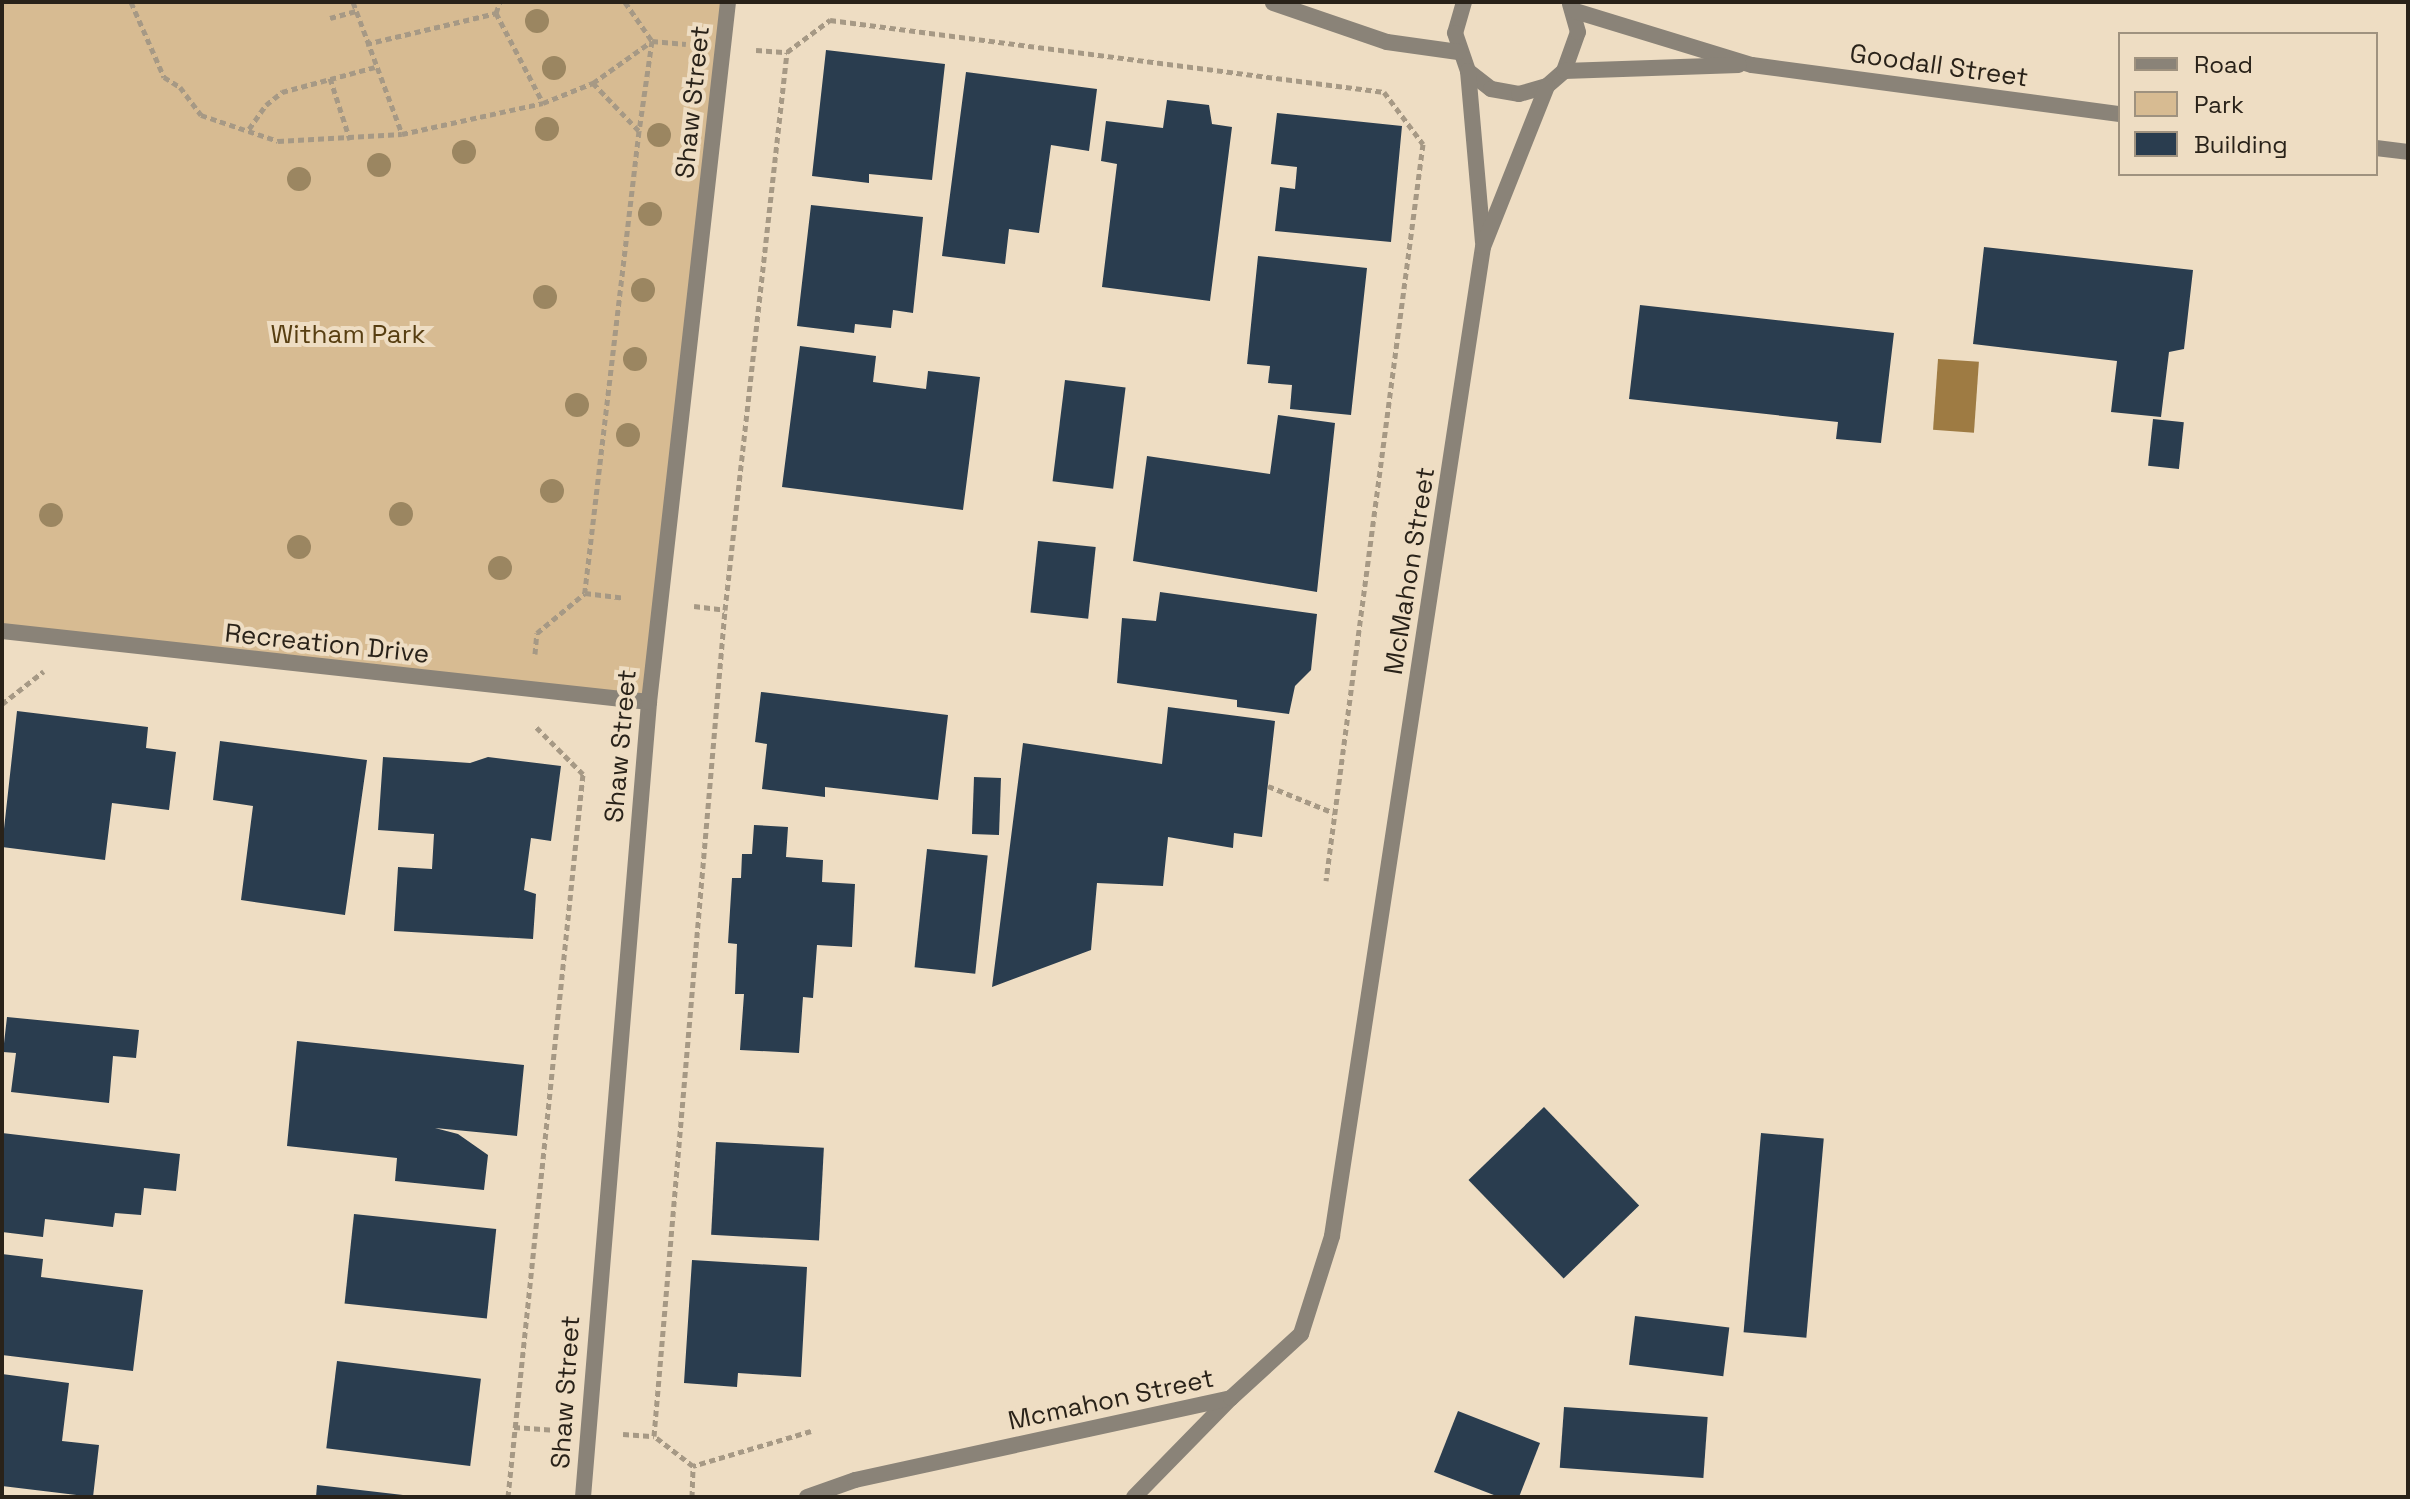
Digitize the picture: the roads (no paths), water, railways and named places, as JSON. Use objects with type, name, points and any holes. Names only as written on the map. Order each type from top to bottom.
[{"type":"street","name":"Shaw Street","points":[[583,1497],[649,702],[728,2]]},
{"type":"street","points":[[1273,2],[1387,42],[1458,52]]},
{"type":"street","points":[[1464,2],[1455,33],[1458,52],[1468,71],[1483,247]]},
{"type":"street","points":[[1468,71],[1491,89],[1519,94],[1547,86],[1564,71],[1575,52],[1572,7],[1752,65]]},
{"type":"street","points":[[1564,71],[1752,65]]},
{"type":"street","name":"Goodall Street","points":[[1752,65],[2118,114]]},
{"type":"street","points":[[1483,247],[1547,86]]},
{"type":"street","points":[[2378,148],[2408,152]]},
{"type":"street","name":"McMahon Street","points":[[1384,901],[1483,247]]},
{"type":"street","name":"Recreation Drive","points":[[2,631],[649,702]]},
{"type":"street","name":"Mcmahon Street","points":[[807,1497],[855,1480],[1231,1398],[1301,1334],[1332,1236],[1384,901]]},
{"type":"street","points":[[1134,1497],[1231,1398]]},
{"type":"park label","name":"Witham Park","points":[[348,335]]}]
